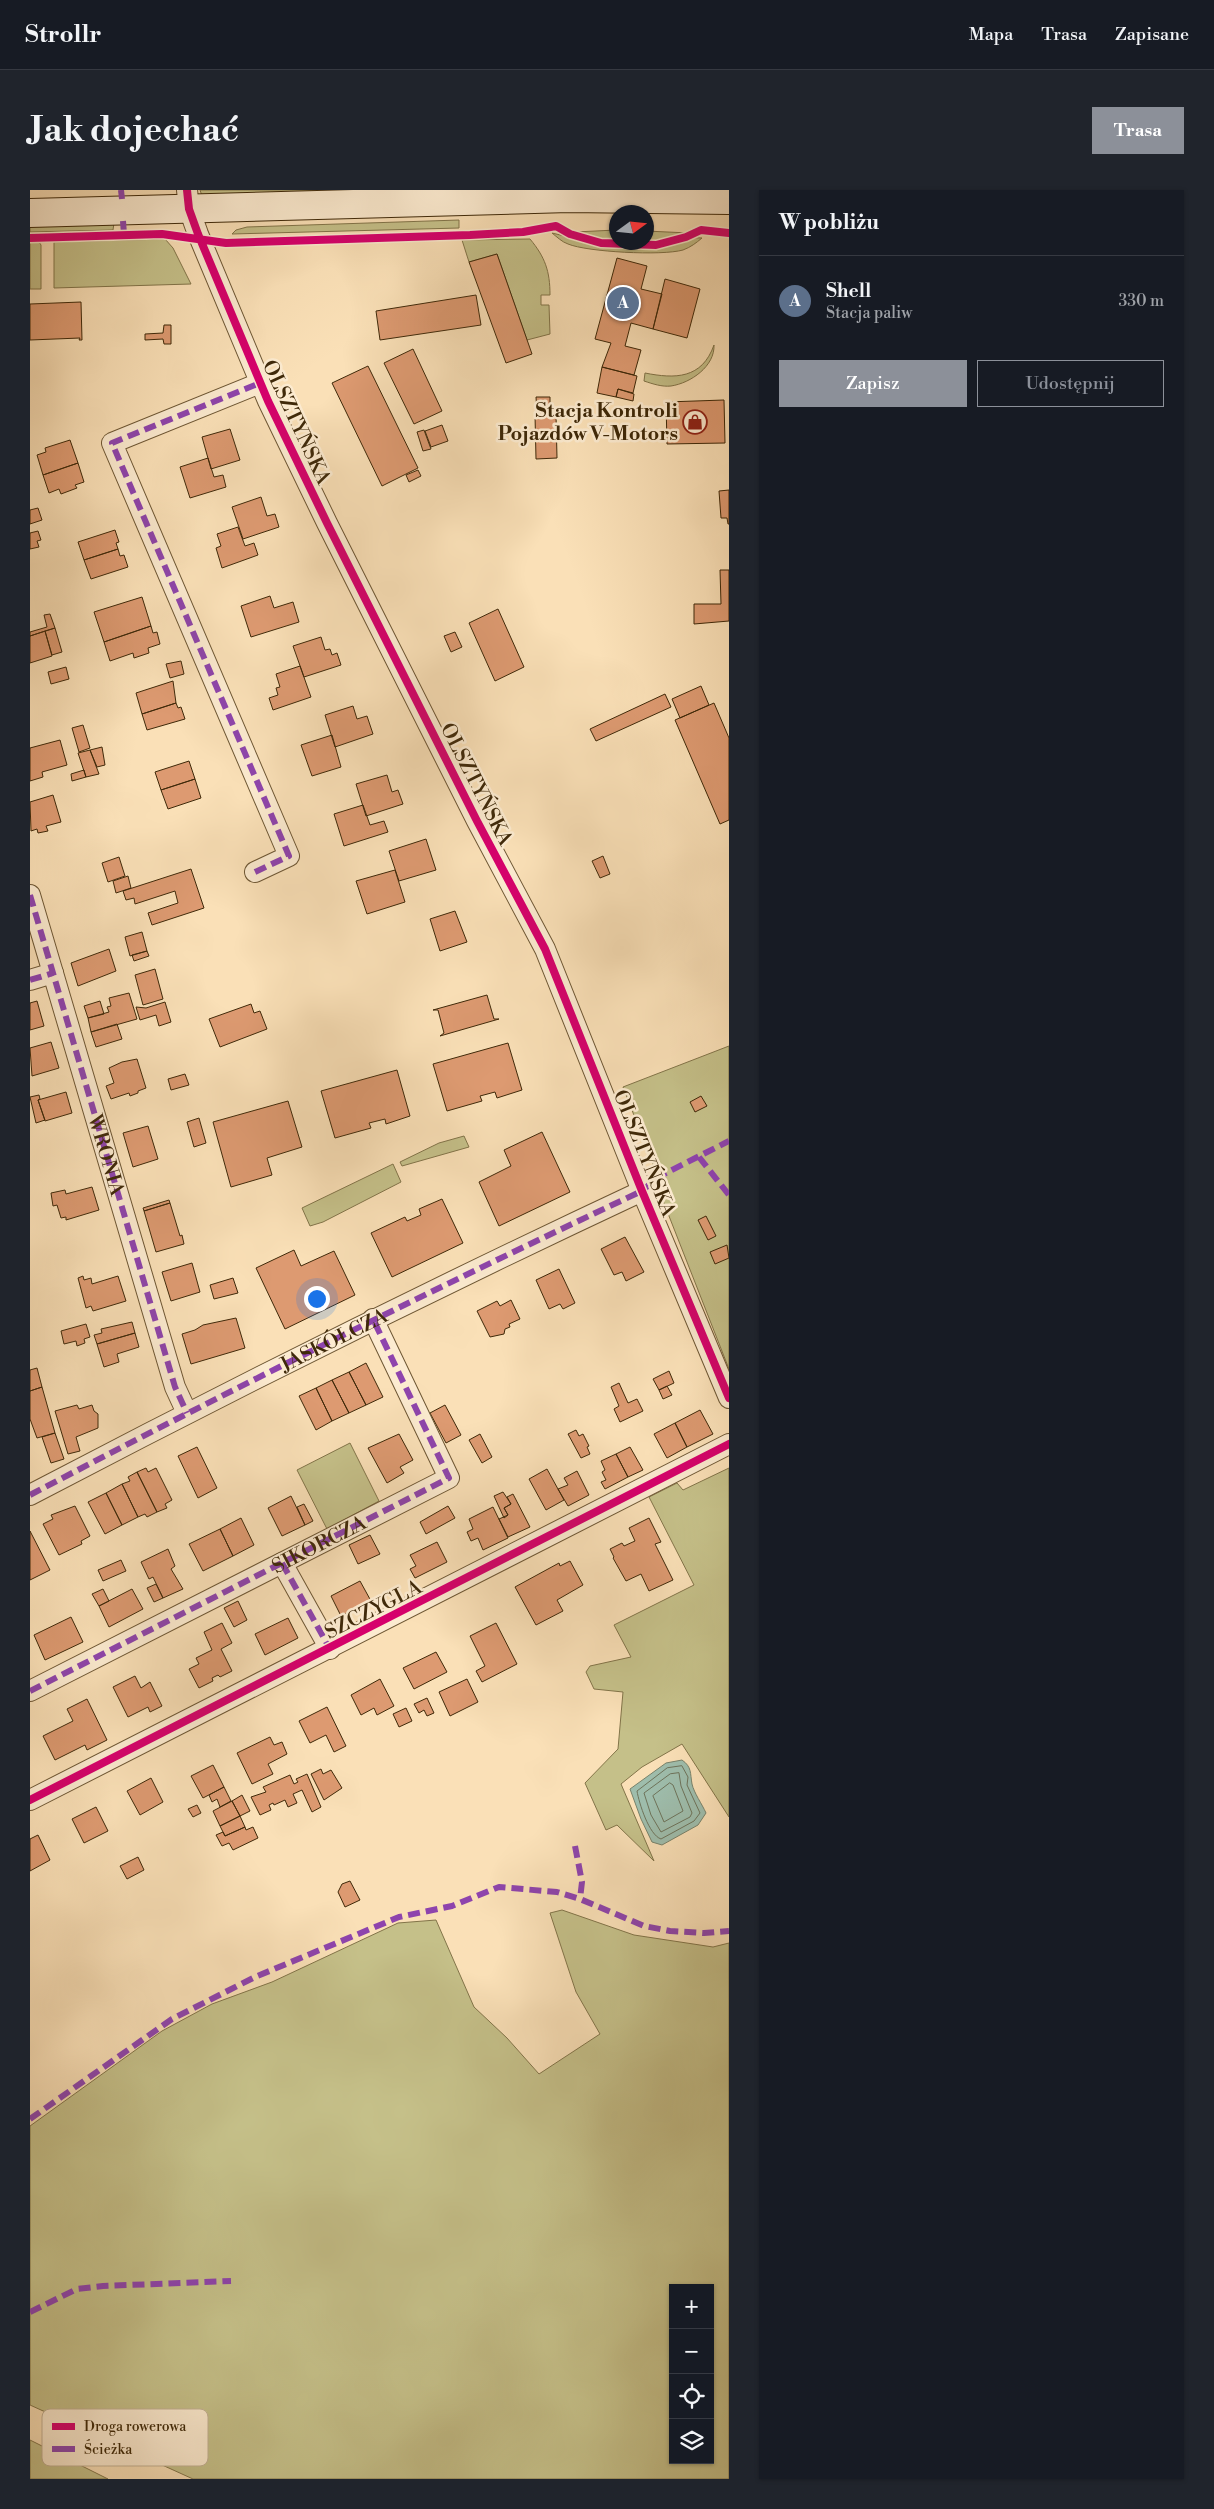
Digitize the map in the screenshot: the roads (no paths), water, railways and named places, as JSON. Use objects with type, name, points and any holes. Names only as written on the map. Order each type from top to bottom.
[{"type":"main road","points":[[30,213],[188,199],[570,198],[729,200]]},
{"type":"street","name":"OLSZTYŃSKA","points":[[188,199],[221,294],[260,383],[372,613],[477,821],[546,949],[642,1191],[729,1398]]},
{"type":"street","points":[[255,872],[289,856],[112,443],[260,383]]},
{"type":"street","name":"WRONIA","points":[[30,895],[175,1387],[187,1413]]},
{"type":"street","points":[[30,980],[53,973]]},
{"type":"street","name":"JASKÓŁCZA","points":[[30,1496],[187,1413],[373,1319],[642,1191]]},
{"type":"street","name":"SIKORCZA","points":[[30,1691],[449,1478],[373,1319]]},
{"type":"street","name":"SZCZYGLA","points":[[30,1800],[729,1444]]},
{"type":"street","points":[[282,1563],[330,1648]]},
{"type":"water","points":[[682,1760],[689,1768],[696,1795],[706,1813],[698,1825],[662,1845],[652,1842],[630,1789],[666,1763]]},
{"type":"place","name":"Shell","points":[[623,303]]},
{"type":"place","name":"Stacja Kontroli Pojazdów V-Motors","points":[[695,422]]}]
